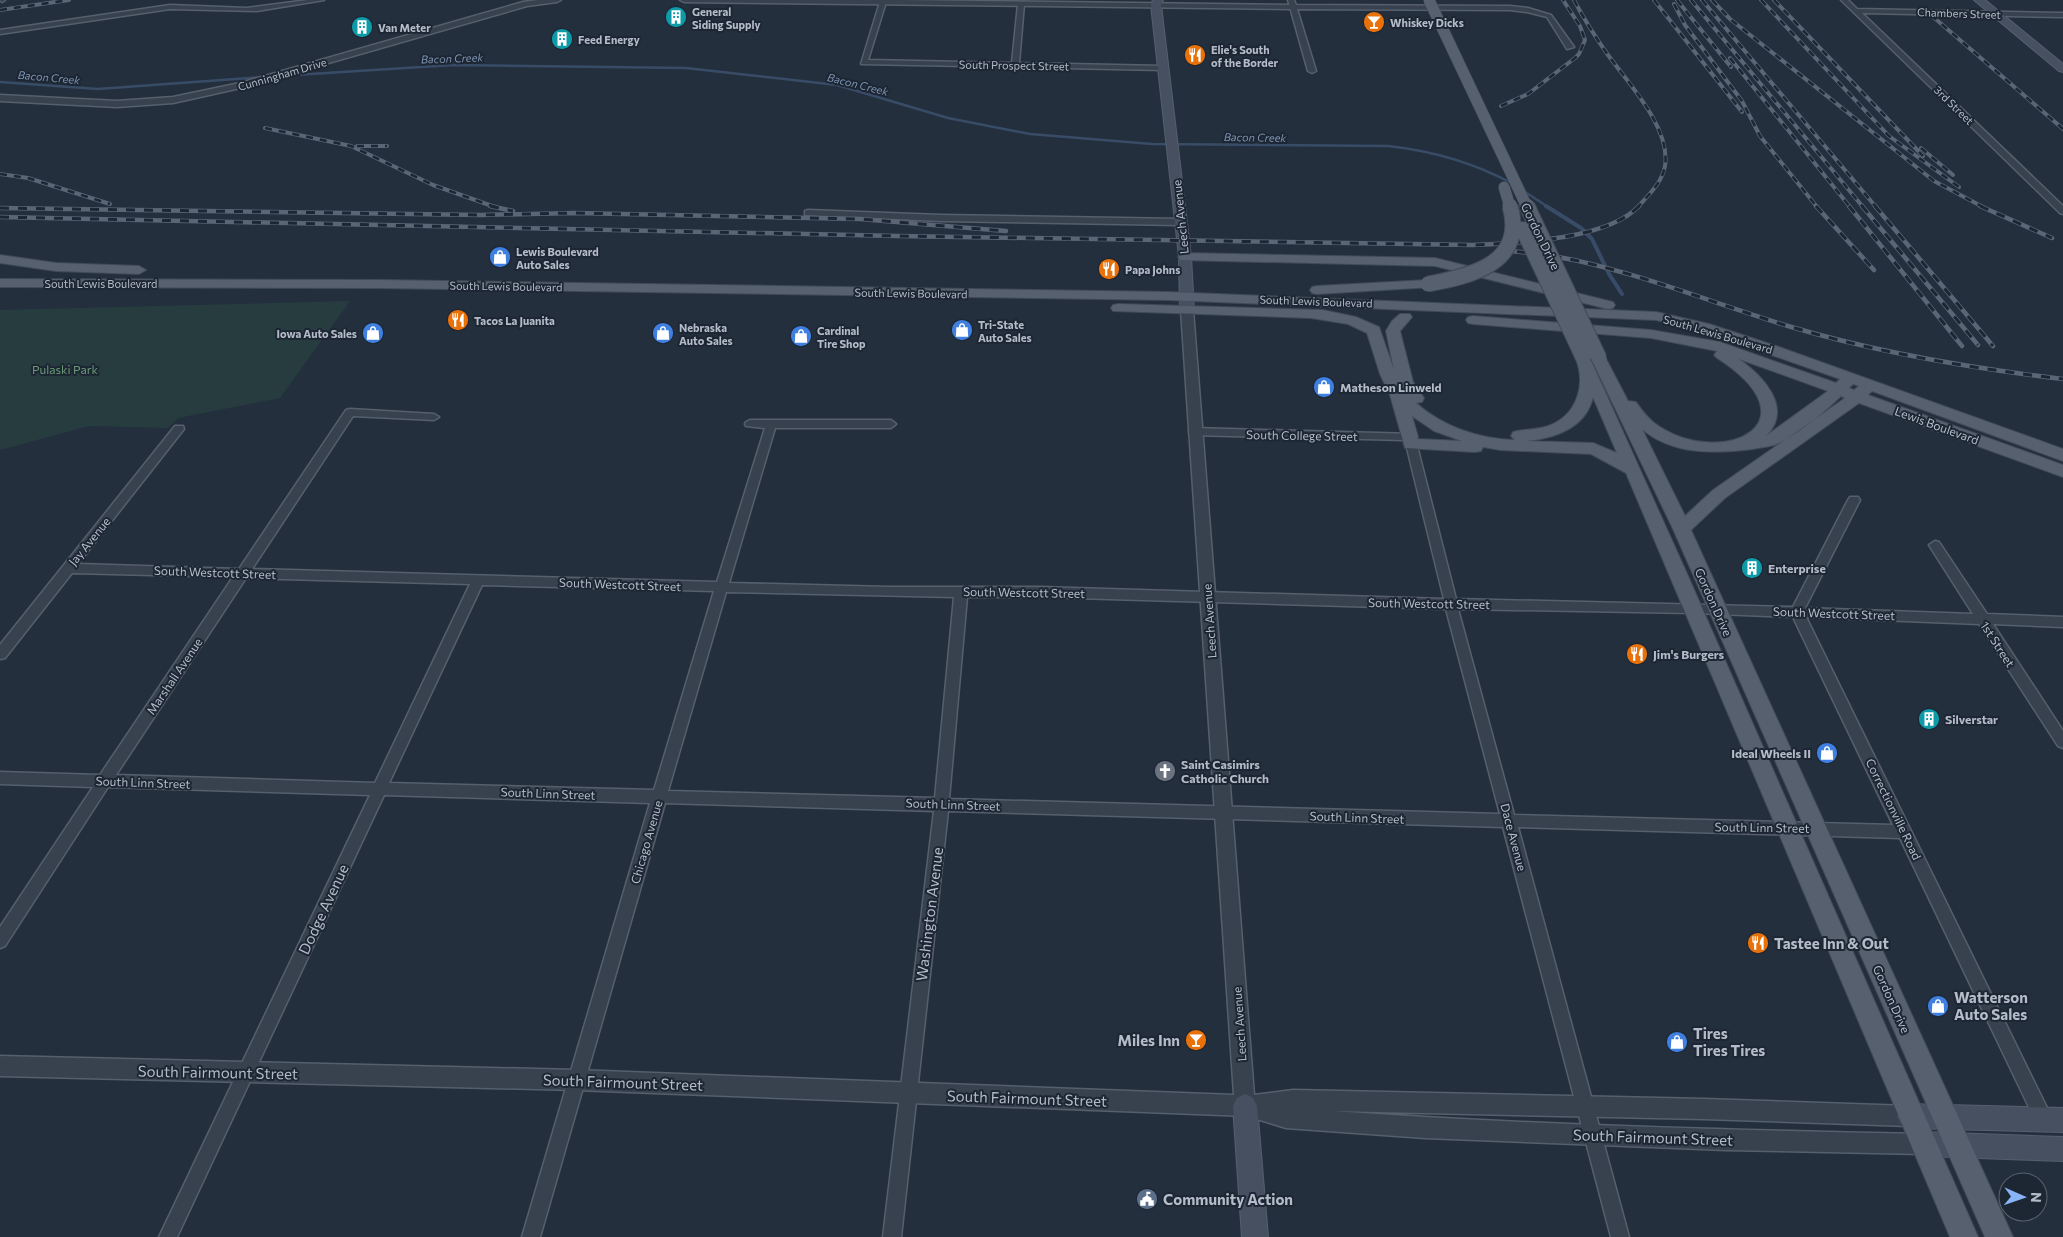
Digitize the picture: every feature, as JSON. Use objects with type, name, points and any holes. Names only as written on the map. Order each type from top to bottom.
[{"type":"main road","name":"Gordon Drive","points":[[1420,0],[1504,187],[1593,362],[1682,529],[1999,1237]]},
{"type":"main road","name":"Gordon Drive","points":[[1429,0],[1593,362],[1632,469],[1910,1116],[1964,1237]]},
{"type":"main road","points":[[1979,0],[2063,69]]},
{"type":"main road","name":"Leech Avenue","points":[[1157,3],[1185,257],[1186,303]]},
{"type":"main road","points":[[1186,303],[1206,292],[1292,292],[1428,284],[1474,274],[1497,260],[1509,245],[1513,218],[1504,187]]},
{"type":"main road","points":[[1185,257],[1435,262],[1543,291],[1656,316]]},
{"type":"main road","points":[[0,259],[66,267],[380,284]]},
{"type":"main road","name":"South Lewis Boulevard","points":[[0,283],[150,282],[300,286],[380,284],[1186,303],[1396,312],[1656,316],[1724,333],[1812,372]]},
{"type":"main road","name":"South Lewis Boulevard","points":[[0,294],[406,295],[1076,306],[1186,303],[1312,314],[1396,312],[1672,337],[1720,347],[1812,372]]},
{"type":"main road","points":[[1396,312],[1397,324],[1392,331],[1405,383],[1412,394],[1425,406],[1462,427],[1498,435],[1514,436],[1555,431],[1564,426],[1581,411],[1593,362]]},
{"type":"main road","points":[[1374,330],[1396,312]]},
{"type":"main road","points":[[1312,314],[1351,320],[1374,330],[1388,374],[1398,395],[1411,441],[1474,447],[1500,444]]},
{"type":"main road","points":[[1672,337],[1714,351],[1735,362],[1753,377],[1765,393],[1769,401],[1768,422],[1759,434],[1738,446]]},
{"type":"main road","points":[[1593,362],[1637,418],[1650,428],[1663,436],[1696,446],[1717,448],[1774,439],[1834,396],[1845,384]]},
{"type":"main road","name":"Lewis Boulevard","points":[[1812,372],[2063,471]]},
{"type":"main road","points":[[1682,529],[1719,494],[1844,407],[1863,391]]},
{"type":"main road","name":"Lewis Boulevard","points":[[1863,391],[2063,455]]},
{"type":"main road","points":[[1398,395],[1420,415],[1440,427],[1476,440],[1500,444],[1593,449],[1614,458],[1632,469]]},
{"type":"main road","name":"Leech Avenue","points":[[1245,1106],[1254,1237]]},
{"type":"main road","name":"South Fairmount Street","points":[[1910,1116],[2053,1120]]},
{"type":"main road","name":"South Fairmount Street","points":[[1923,1144],[1958,1144],[2062,1152]]},
{"type":"street","points":[[0,32],[170,7],[187,6],[238,10],[268,8],[321,0]]},
{"type":"street","name":"Cunningham Drive","points":[[0,98],[116,104],[152,103],[202,95],[331,60],[530,2],[557,0]]},
{"type":"street","points":[[684,0],[1022,4],[1292,3],[1510,8],[1528,10],[1549,16],[1570,47]]},
{"type":"street","name":"3rd Street","points":[[1844,0],[2063,211]]},
{"type":"street","name":"South Prospect Street","points":[[883,2],[864,62],[1163,68]]},
{"type":"street","points":[[1292,3],[1312,70]]},
{"type":"street","points":[[1015,65],[1022,4]]},
{"type":"street","name":"Chambers Street","points":[[1856,11],[2063,15]]},
{"type":"street","points":[[808,213],[893,214],[941,218],[1180,222]]},
{"type":"street","name":"Leech Avenue","points":[[1186,303],[1245,1106]]},
{"type":"street","name":"Marshall Avenue","points":[[0,941],[104,781],[350,412],[434,417]]},
{"type":"street","points":[[750,424],[891,424]]},
{"type":"street","name":"Chicago Avenue","points":[[531,1237],[720,587],[771,424]]},
{"type":"street","name":"Jay Avenue","points":[[0,654],[179,429]]},
{"type":"street","name":"South College Street","points":[[1194,432],[1411,441]]},
{"type":"street","name":"Dace Avenue","points":[[1411,441],[1451,604],[1620,1237]]},
{"type":"street","points":[[1796,612],[1854,500]]},
{"type":"street","name":"1st Street","points":[[1935,545],[1981,619],[2063,742]]},
{"type":"street","name":"South Westcott Street","points":[[68,568],[889,592],[961,591],[1451,604],[1692,608],[2063,622]]},
{"type":"street","name":"Dodge Avenue","points":[[168,1237],[478,580]]},
{"type":"street","name":"Washington Avenue","points":[[892,1237],[949,740],[961,591]]},
{"type":"street","name":"Correctionville Road","points":[[1796,612],[1905,832],[2053,1120]]},
{"type":"street","name":"South Linn Street","points":[[0,778],[1905,832]]},
{"type":"street","name":"South Fairmount Street","points":[[0,1066],[576,1080],[1245,1106],[1294,1100],[1586,1106],[1910,1116]]},
{"type":"street","name":"South Fairmount Street","points":[[1245,1106],[1286,1118],[1425,1128],[1593,1135],[1923,1144]]},
{"type":"green space","name":"Pulaski Park","points":[[350,301],[280,398],[178,418],[168,428],[89,426],[0,450],[0,310]]},
{"type":"waterway","name":"Bacon Creek","points":[[279,76],[453,65],[686,68],[837,85],[948,118],[1030,134],[1152,144],[1388,146],[1405,148],[1437,154],[1468,164],[1483,169],[1513,184]]},
{"type":"waterway","name":"Bacon Creek","points":[[0,82],[98,89],[264,77]]},
{"type":"waterway","name":"Bacon Creek","points":[[1522,190],[1548,207]]},
{"type":"waterway","name":"Bacon Creek","points":[[1546,206],[1581,228],[1592,239],[1609,274],[1622,294]]},
{"type":"railway","points":[[0,10],[69,0]]},
{"type":"railway","points":[[1501,106],[1528,94],[1579,54],[1585,40],[1580,26],[1563,0]]},
{"type":"railway","points":[[1574,0],[1604,49],[1647,107],[1662,137],[1665,166],[1661,178],[1639,206]]},
{"type":"railway","points":[[1654,0],[1742,112]]},
{"type":"railway","points":[[1677,0],[1731,67]]},
{"type":"railway","points":[[1691,0],[1863,207]]},
{"type":"railway","points":[[1702,0],[1876,207]]},
{"type":"railway","points":[[1712,0],[1730,19],[1934,181],[1983,207]]},
{"type":"railway","points":[[1761,0],[1889,136],[1959,187]]},
{"type":"railway","points":[[1774,0],[1923,156]]},
{"type":"railway","points":[[1674,4],[1685,25],[1742,101],[1760,136],[1817,207]]},
{"type":"railway","points":[[1931,15],[2063,129]]},
{"type":"railway","points":[[1730,58],[1850,207]]},
{"type":"railway","points":[[265,128],[351,146],[433,185],[495,207]]},
{"type":"railway","points":[[357,146],[387,146]]},
{"type":"railway","points":[[1921,148],[1953,175]]},
{"type":"railway","points":[[0,174],[28,178],[110,204]]},
{"type":"railway","points":[[490,206],[513,211]]},
{"type":"railway","points":[[0,217],[898,236],[1473,245],[1537,241],[1584,233],[1625,217],[1639,206]]},
{"type":"railway","points":[[1816,206],[1874,270]]},
{"type":"railway","points":[[1849,206],[1962,346]]},
{"type":"railway","points":[[1862,206],[1978,345]]},
{"type":"railway","points":[[1875,206],[1993,346]]},
{"type":"railway","points":[[1980,206],[2052,238]]},
{"type":"railway","points":[[0,208],[480,215],[575,213],[860,219],[1006,231]]},
{"type":"railway","points":[[1499,250],[1574,260],[1601,267],[1655,282],[1788,326],[1890,352],[1959,365],[2063,379]]},
{"type":"place","name":"General Siding Supply","points":[[676,17]]},
{"type":"place","name":"Whiskey Dicks","points":[[1374,22]]},
{"type":"place","name":"Van Meter","points":[[362,27]]},
{"type":"place","name":"Feed Energy","points":[[562,39]]},
{"type":"place","name":"Elie's South of the Border","points":[[1195,55]]},
{"type":"place","name":"Lewis Boulevard Auto Sales","points":[[500,257]]},
{"type":"place","name":"Papa Johns","points":[[1109,269]]},
{"type":"place","name":"Tacos La Juanita","points":[[458,320]]},
{"type":"place","name":"Tri-State Auto Sales","points":[[962,330]]},
{"type":"place","name":"Iowa Auto Sales","points":[[373,333]]},
{"type":"place","name":"Nebraska Auto Sales","points":[[663,333]]},
{"type":"place","name":"Cardinal Tire Shop","points":[[801,336]]},
{"type":"place","name":"Matheson Linweld","points":[[1324,387]]},
{"type":"place","name":"Enterprise","points":[[1752,568]]},
{"type":"place","name":"Jim's Burgers","points":[[1637,654]]},
{"type":"place","name":"Silverstar","points":[[1929,719]]},
{"type":"place","name":"Ideal Wheels II","points":[[1827,753]]},
{"type":"place","name":"Saint Casimirs Catholic Church","points":[[1165,771]]},
{"type":"place","name":"Tastee Inn & Out","points":[[1758,943]]},
{"type":"place","name":"Watterson Auto Sales","points":[[1938,1006]]},
{"type":"place","name":"Miles Inn","points":[[1196,1040]]},
{"type":"place","name":"Tires Tires Tires","points":[[1677,1042]]},
{"type":"place","name":"Community Action","points":[[1147,1199]]}]
